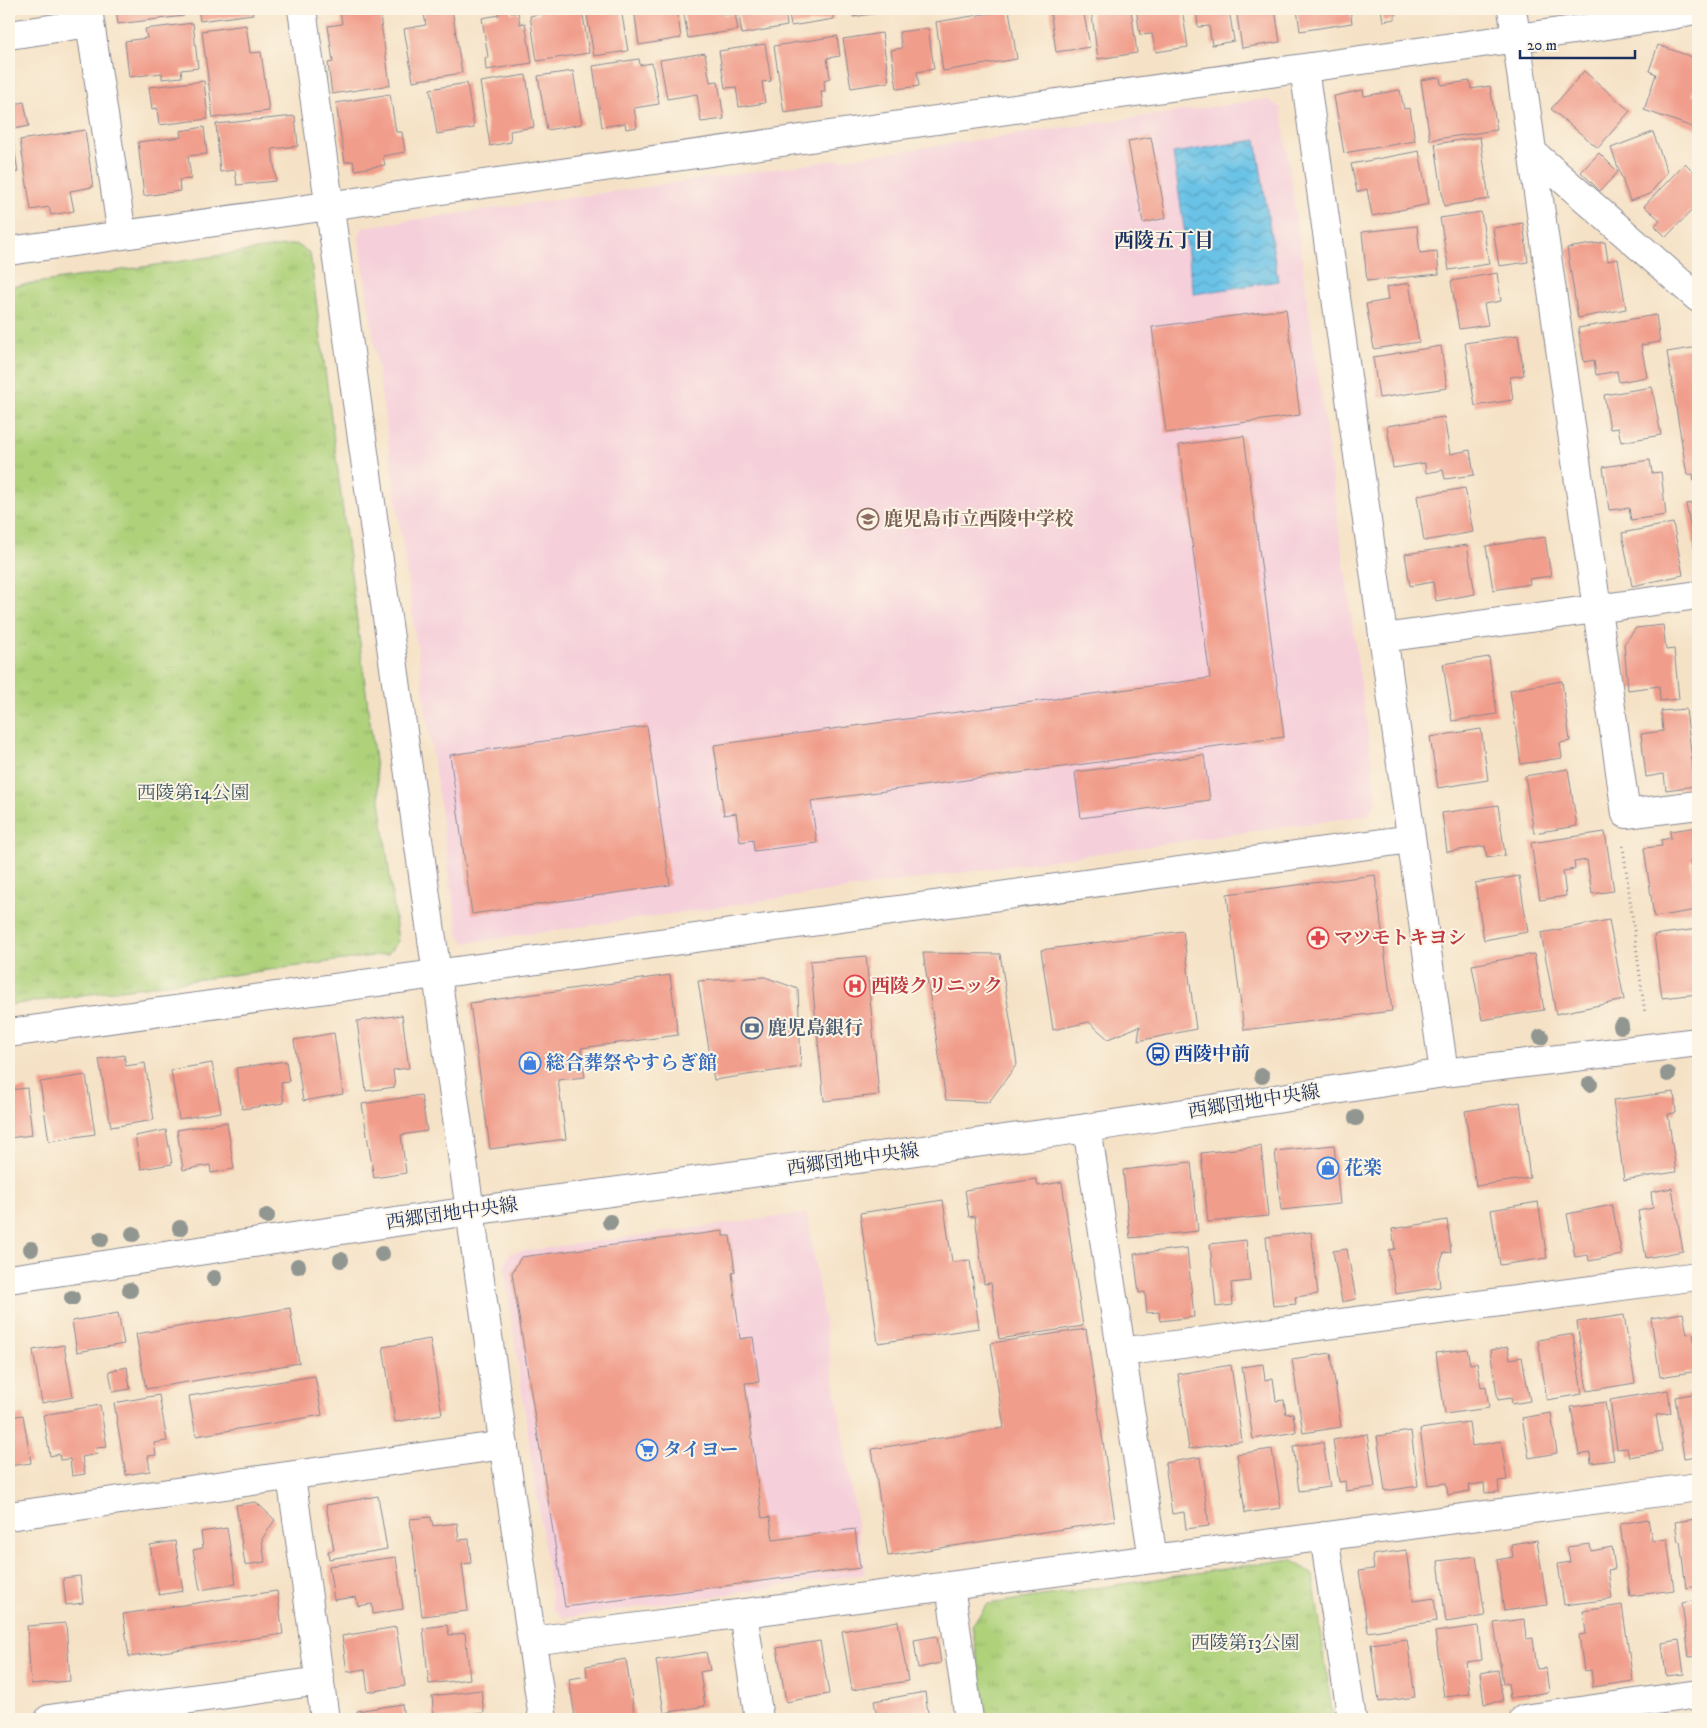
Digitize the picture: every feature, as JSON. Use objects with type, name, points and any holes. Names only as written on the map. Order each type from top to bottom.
[{"type":"street","points":[[302,9],[543,1719]]},
{"type":"street","points":[[1512,9],[1626,814],[1698,805]]},
{"type":"street","points":[[9,35],[89,16],[122,235]]},
{"type":"street","points":[[9,251],[1516,38],[1692,18]]},
{"type":"street","points":[[1304,68],[1444,1073]]},
{"type":"street","points":[[1532,152],[1698,298]]},
{"type":"street","points":[[1383,638],[1698,595]]},
{"type":"street","points":[[9,1033],[1411,839]]},
{"type":"street","name":"西郷団地中央線","points":[[9,1279],[470,1211],[1087,1128],[1444,1073],[1698,1042]]},
{"type":"street","points":[[1087,1128],[1152,1559]]},
{"type":"street","points":[[1121,1352],[1698,1276]]},
{"type":"street","points":[[9,1516],[504,1445]]},
{"type":"street","points":[[291,1476],[325,1719]]},
{"type":"street","points":[[532,1641],[1698,1487]]},
{"type":"street","points":[[1324,1536],[1352,1719]]},
{"type":"street","points":[[950,1586],[969,1719]]},
{"type":"street","points":[[743,1613],[759,1719]]},
{"type":"street","points":[[49,1719],[320,1681]]},
{"type":"street","points":[[1524,1719],[1698,1694]]},
{"type":"path","points":[[1626,814],[1622,834],[1650,1048]]},
{"type":"shaded area","name":"鹿児島市立西陵中学校","points":[[1267,99],[1281,108],[1377,801],[1368,815],[465,943],[458,934],[359,237],[363,227]]},
{"type":"shaded area","name":"タイヨー","points":[[807,1213],[865,1574],[564,1618],[553,1609],[504,1266],[510,1253]]},
{"type":"green space","name":"西陵第14公園","points":[[296,244],[310,253],[398,941],[388,954],[9,1005],[9,287]]},
{"type":"green space","name":"西陵第13公園","points":[[1291,1559],[1313,1575],[1333,1719],[986,1719],[972,1625],[988,1604]]},
{"type":"water","points":[[1256,140],[1278,281],[1194,294],[1173,153]]},
{"type":"building","points":[[116,9],[183,9],[184,16],[118,24]]},
{"type":"building","points":[[198,9],[252,9],[253,14],[200,21]]},
{"type":"building","points":[[379,9],[390,85],[332,94],[328,63],[333,62],[328,26],[342,24],[340,10]]},
{"type":"building","points":[[423,9],[452,9],[462,73],[413,81],[404,29],[426,25]]},
{"type":"building","points":[[497,9],[511,9],[511,13],[518,12],[520,24],[525,23],[532,63],[486,70],[485,58],[488,57],[482,18],[499,15]]},
{"type":"building","points":[[539,9],[551,9],[552,11],[582,9],[589,53],[537,61],[530,16],[539,14]]},
{"type":"building","points":[[586,9],[621,9],[628,51],[594,56]]},
{"type":"building","points":[[634,9],[677,9],[681,38],[639,45]]},
{"type":"building","points":[[683,9],[723,9],[724,15],[735,13],[738,30],[688,38]]},
{"type":"building","points":[[738,9],[785,9],[787,26],[742,34]]},
{"type":"building","points":[[788,9],[833,9],[834,19],[791,26]]},
{"type":"building","points":[[852,9],[891,9],[891,11],[853,17]]},
{"type":"building","points":[[1050,9],[1083,9],[1090,47],[1056,52]]},
{"type":"building","points":[[1091,9],[1131,9],[1137,53],[1098,59]]},
{"type":"building","points":[[1136,9],[1182,9],[1188,47],[1156,52],[1152,34],[1140,35]]},
{"type":"building","points":[[1196,9],[1229,9],[1234,41],[1212,45],[1209,26],[1198,27]]},
{"type":"building","points":[[1236,9],[1275,9],[1280,42],[1242,48]]},
{"type":"building","points":[[1297,9],[1350,9],[1352,23],[1300,31]]},
{"type":"building","points":[[1381,9],[1407,9],[1407,11],[1395,13],[1395,19],[1383,21]]},
{"type":"building","points":[[1009,10],[1017,59],[943,71],[936,22]]},
{"type":"building","points":[[193,23],[198,68],[181,70],[182,77],[162,79],[162,73],[129,77],[125,41],[147,38],[145,29]]},
{"type":"building","points":[[246,25],[250,53],[261,52],[269,111],[213,118],[202,31]]},
{"type":"building","points":[[928,28],[934,69],[917,72],[919,86],[897,89],[891,50],[902,48],[899,32]]},
{"type":"building","points":[[882,33],[889,82],[851,88],[843,39]]},
{"type":"building","points":[[837,36],[840,56],[827,58],[830,78],[824,80],[825,91],[821,91],[823,107],[784,113],[774,46]]},
{"type":"building","points":[[765,44],[771,81],[762,82],[765,103],[739,107],[736,87],[725,88],[719,51]]},
{"type":"building","points":[[1658,45],[1698,59],[1698,78],[1692,95],[1698,97],[1698,129],[1644,110],[1656,74],[1649,71]]},
{"type":"building","points":[[705,53],[710,82],[718,81],[724,119],[701,122],[697,94],[667,99],[660,60]]},
{"type":"building","points":[[639,59],[640,65],[652,63],[659,104],[634,108],[637,127],[626,129],[625,123],[602,127],[593,66]]},
{"type":"building","points":[[573,71],[582,124],[547,130],[538,76]]},
{"type":"building","points":[[1584,71],[1630,111],[1598,148],[1551,109]]},
{"type":"building","points":[[526,75],[534,127],[510,131],[511,142],[490,146],[480,82]]},
{"type":"building","points":[[1440,77],[1441,85],[1470,81],[1471,89],[1490,86],[1497,130],[1430,140],[1421,80]]},
{"type":"building","points":[[204,81],[208,119],[159,125],[157,108],[152,109],[149,87]]},
{"type":"building","points":[[467,83],[474,128],[437,134],[430,89]]},
{"type":"building","points":[[1363,90],[1364,96],[1400,90],[1404,109],[1410,108],[1415,141],[1344,153],[1334,96]]},
{"type":"building","points":[[390,94],[396,132],[402,132],[405,152],[383,156],[385,165],[355,170],[353,161],[345,162],[336,103]]},
{"type":"building","points":[[24,102],[29,126],[9,130],[9,105]]},
{"type":"building","points":[[295,116],[298,146],[272,149],[276,181],[237,185],[235,170],[220,172],[216,124]]},
{"type":"building","points":[[204,127],[207,154],[188,156],[191,179],[179,180],[180,191],[144,196],[138,142],[181,137],[180,131]]},
{"type":"building","points":[[85,130],[93,187],[70,191],[74,211],[51,215],[49,207],[31,210],[20,140]]},
{"type":"building","points":[[1653,132],[1667,172],[1650,194],[1630,201],[1611,148]]},
{"type":"building","points":[[1151,137],[1166,218],[1143,223],[1128,141]]},
{"type":"building","points":[[1480,137],[1489,199],[1444,206],[1435,144]]},
{"type":"building","points":[[13,141],[18,172],[9,173],[9,142]]},
{"type":"building","points":[[1419,151],[1429,204],[1372,216],[1367,189],[1357,192],[1351,164]]},
{"type":"building","points":[[1599,153],[1618,172],[1600,191],[1581,172]]},
{"type":"building","points":[[1685,163],[1698,176],[1698,204],[1666,237],[1655,226],[1660,220],[1644,206]]},
{"type":"building","points":[[1481,212],[1489,264],[1449,270],[1440,218]]},
{"type":"building","points":[[1523,223],[1528,262],[1499,266],[1493,228]]},
{"type":"building","points":[[1417,226],[1420,253],[1437,251],[1439,274],[1367,281],[1362,232]]},
{"type":"building","points":[[1605,242],[1608,261],[1618,259],[1626,309],[1578,318],[1567,248]]},
{"type":"building","points":[[1497,273],[1501,301],[1484,304],[1488,325],[1459,329],[1451,281]]},
{"type":"building","points":[[1409,283],[1419,342],[1374,349],[1366,304],[1388,300],[1386,287]]},
{"type":"building","points":[[1286,309],[1300,415],[1166,433],[1152,327]]},
{"type":"building","points":[[1656,315],[1660,342],[1641,345],[1647,377],[1619,382],[1617,371],[1596,375],[1594,360],[1584,362],[1578,328]]},
{"type":"building","points":[[1518,335],[1524,375],[1510,377],[1513,400],[1475,406],[1465,343]]},
{"type":"building","points":[[1441,346],[1447,388],[1379,398],[1373,357]]},
{"type":"building","points":[[1698,347],[1698,480],[1694,481],[1693,474],[1687,475],[1667,352]]},
{"type":"building","points":[[1652,387],[1661,435],[1621,442],[1618,428],[1610,429],[1604,395]]},
{"type":"building","points":[[1444,417],[1450,454],[1470,450],[1474,475],[1445,479],[1443,470],[1426,473],[1425,463],[1393,468],[1387,426]]},
{"type":"building","points":[[1244,436],[1284,737],[811,801],[817,843],[754,851],[753,840],[740,842],[736,813],[724,815],[714,745],[1210,678],[1179,445]]},
{"type":"building","points":[[1650,460],[1652,473],[1661,472],[1666,515],[1631,520],[1629,508],[1609,510],[1603,467]]},
{"type":"building","points":[[1465,488],[1473,532],[1424,541],[1417,496]]},
{"type":"building","points":[[1698,502],[1698,562],[1697,562],[1686,504]]},
{"type":"building","points":[[1673,523],[1683,575],[1632,586],[1622,533]]},
{"type":"building","points":[[1545,537],[1551,576],[1529,579],[1530,584],[1493,590],[1486,546]]},
{"type":"building","points":[[1467,545],[1475,594],[1436,601],[1433,582],[1410,586],[1405,554]]},
{"type":"building","points":[[1663,625],[1666,650],[1674,649],[1679,699],[1660,701],[1659,686],[1628,690],[1624,644],[1636,628]]},
{"type":"building","points":[[1489,657],[1497,714],[1452,721],[1443,664]]},
{"type":"building","points":[[1562,681],[1570,741],[1560,743],[1562,758],[1521,764],[1510,690]]},
{"type":"building","points":[[1686,709],[1695,786],[1666,790],[1664,774],[1646,777],[1641,734],[1663,731],[1661,711]]},
{"type":"building","points":[[647,726],[670,885],[472,914],[450,755]]},
{"type":"building","points":[[1481,729],[1488,780],[1438,788],[1430,737]]},
{"type":"building","points":[[1204,755],[1210,800],[1081,818],[1075,772]]},
{"type":"building","points":[[1568,769],[1577,826],[1534,833],[1525,776]]},
{"type":"building","points":[[1498,805],[1505,855],[1487,858],[1485,846],[1447,852],[1442,813]]},
{"type":"building","points":[[1698,827],[1698,859],[1690,861],[1697,910],[1654,917],[1644,848],[1662,846],[1661,840],[1671,838],[1670,831]]},
{"type":"building","points":[[1605,832],[1614,891],[1592,894],[1587,860],[1574,862],[1575,869],[1563,871],[1566,896],[1540,900],[1531,843]]},
{"type":"building","points":[[1375,875],[1392,1011],[1244,1030],[1227,894]]},
{"type":"building","points":[[1519,876],[1528,932],[1484,940],[1475,883]]},
{"type":"building","points":[[1609,920],[1624,1000],[1556,1014],[1541,933]]},
{"type":"building","points":[[1698,929],[1698,994],[1662,998],[1654,935]]},
{"type":"building","points":[[1183,931],[1196,1029],[1138,1041],[1140,1026],[1108,1039],[1089,1022],[1053,1030],[1041,950]]},
{"type":"building","points":[[923,953],[1000,954],[1017,1064],[989,1102],[946,1100]]},
{"type":"building","points":[[1534,954],[1544,1010],[1482,1020],[1472,965]]},
{"type":"building","points":[[866,956],[879,1095],[824,1101],[810,961]]},
{"type":"building","name":"総合葬祭やすらぎ館","points":[[670,975],[678,1035],[581,1048],[585,1077],[558,1080],[566,1139],[490,1149],[470,1003]]},
{"type":"building","name":"鹿児島銀行","points":[[765,977],[798,989],[801,1067],[714,1080],[698,981]]},
{"type":"building","points":[[402,1015],[409,1068],[393,1070],[395,1087],[366,1091],[357,1021]]},
{"type":"building","points":[[334,1033],[343,1094],[303,1101],[294,1040]]},
{"type":"building","points":[[124,1055],[126,1066],[145,1063],[154,1120],[111,1127],[99,1059]]},
{"type":"building","points":[[286,1061],[289,1082],[281,1083],[284,1103],[242,1109],[236,1068]]},
{"type":"building","points":[[212,1063],[221,1112],[179,1119],[171,1070]]},
{"type":"building","points":[[86,1075],[95,1134],[49,1141],[40,1082]]},
{"type":"building","points":[[27,1088],[32,1135],[9,1138],[9,1090]]},
{"type":"building","points":[[1674,1092],[1676,1113],[1668,1114],[1676,1172],[1624,1180],[1613,1100]]},
{"type":"building","points":[[421,1095],[427,1131],[401,1135],[406,1173],[374,1178],[362,1104]]},
{"type":"building","points":[[1520,1102],[1530,1178],[1476,1186],[1465,1111]]},
{"type":"building","points":[[227,1122],[234,1169],[211,1173],[210,1165],[183,1170],[177,1130]]},
{"type":"building","points":[[166,1130],[172,1164],[141,1169],[135,1136]]},
{"type":"building","points":[[1334,1145],[1340,1204],[1281,1210],[1275,1151]]},
{"type":"building","points":[[1261,1146],[1268,1216],[1208,1222],[1201,1153]]},
{"type":"building","points":[[1191,1162],[1198,1231],[1130,1238],[1123,1170]]},
{"type":"building","points":[[1036,1179],[1038,1186],[1062,1182],[1083,1326],[999,1339],[991,1283],[984,1284],[975,1216],[969,1217],[965,1190]]},
{"type":"building","points":[[1672,1188],[1683,1251],[1646,1258],[1638,1211],[1653,1208],[1651,1192]]},
{"type":"building","points":[[943,1200],[952,1262],[970,1260],[979,1328],[878,1343],[860,1213]]},
{"type":"building","points":[[1538,1202],[1547,1258],[1500,1265],[1491,1210]]},
{"type":"building","points":[[1612,1205],[1622,1255],[1589,1261],[1588,1255],[1575,1257],[1567,1214]]},
{"type":"building","points":[[1447,1220],[1451,1252],[1444,1253],[1438,1269],[1440,1287],[1396,1294],[1389,1250],[1395,1249],[1392,1229]]},
{"type":"building","name":"タイヨー","points":[[723,1231],[723,1236],[730,1236],[735,1272],[732,1273],[740,1339],[753,1337],[759,1382],[745,1383],[762,1518],[770,1517],[773,1540],[855,1529],[860,1568],[565,1607],[512,1273],[521,1257]]},
{"type":"building","points":[[1311,1232],[1318,1294],[1295,1297],[1296,1304],[1273,1306],[1266,1237]]},
{"type":"building","points":[[1246,1240],[1250,1281],[1231,1283],[1233,1305],[1216,1307],[1210,1244]]},
{"type":"building","points":[[1187,1248],[1194,1317],[1160,1321],[1159,1312],[1147,1313],[1145,1292],[1139,1293],[1134,1254]]},
{"type":"building","points":[[1347,1249],[1356,1299],[1342,1302],[1333,1251]]},
{"type":"building","points":[[290,1308],[299,1363],[146,1389],[136,1334]]},
{"type":"building","points":[[118,1313],[124,1344],[77,1352],[72,1321]]},
{"type":"building","points":[[1683,1313],[1687,1334],[1693,1333],[1696,1352],[1698,1352],[1698,1371],[1660,1377],[1651,1318]]},
{"type":"building","points":[[1624,1315],[1635,1383],[1587,1391],[1577,1322]]},
{"type":"building","points":[[1086,1329],[1115,1521],[888,1556],[872,1449],[1004,1428],[991,1343]]},
{"type":"building","points":[[1573,1334],[1582,1394],[1547,1400],[1538,1340]]},
{"type":"building","points":[[430,1339],[442,1414],[395,1422],[383,1347]]},
{"type":"building","points":[[64,1345],[73,1397],[42,1403],[33,1350]]},
{"type":"building","points":[[1508,1347],[1510,1359],[1522,1357],[1530,1401],[1512,1404],[1511,1398],[1498,1400],[1490,1350]]},
{"type":"building","points":[[1467,1349],[1470,1364],[1477,1363],[1481,1387],[1486,1386],[1489,1408],[1445,1414],[1436,1353]]},
{"type":"building","points":[[1331,1353],[1341,1427],[1303,1433],[1292,1359]]},
{"type":"building","points":[[1263,1364],[1265,1380],[1273,1378],[1276,1401],[1284,1400],[1286,1414],[1293,1413],[1296,1432],[1253,1439],[1242,1367]]},
{"type":"building","points":[[1231,1365],[1242,1441],[1189,1449],[1178,1374]]},
{"type":"building","points":[[127,1367],[130,1389],[113,1392],[109,1371]]},
{"type":"building","points":[[315,1376],[322,1415],[196,1436],[189,1396]]},
{"type":"building","points":[[1668,1390],[1671,1413],[1656,1415],[1662,1451],[1629,1457],[1627,1448],[1617,1449],[1610,1400]]},
{"type":"building","points":[[1698,1393],[1698,1456],[1684,1458],[1675,1397]]},
{"type":"building","points":[[159,1395],[167,1441],[154,1443],[156,1455],[148,1456],[150,1471],[126,1475],[114,1403]]},
{"type":"building","points":[[1605,1402],[1614,1460],[1591,1463],[1590,1453],[1579,1455],[1571,1407]]},
{"type":"building","points":[[100,1405],[107,1447],[96,1448],[97,1454],[82,1457],[85,1474],[72,1476],[70,1459],[60,1460],[59,1454],[50,1456],[43,1415]]},
{"type":"building","points":[[1551,1413],[1557,1453],[1529,1458],[1522,1418]]},
{"type":"building","points":[[23,1415],[31,1463],[9,1466],[9,1417]]},
{"type":"building","points":[[1469,1422],[1472,1446],[1501,1441],[1507,1480],[1498,1481],[1499,1492],[1485,1493],[1484,1483],[1469,1485],[1470,1491],[1448,1495],[1446,1483],[1428,1485],[1420,1429]]},
{"type":"building","points":[[1411,1431],[1418,1486],[1385,1491],[1377,1436]]},
{"type":"building","points":[[1367,1434],[1375,1487],[1346,1491],[1345,1481],[1339,1482],[1333,1440]]},
{"type":"building","points":[[1323,1442],[1330,1487],[1299,1491],[1293,1446]]},
{"type":"building","points":[[1272,1449],[1281,1508],[1245,1513],[1237,1454]]},
{"type":"building","points":[[1200,1457],[1209,1526],[1186,1529],[1184,1512],[1172,1514],[1165,1463]]},
{"type":"building","points":[[378,1496],[387,1549],[329,1559],[328,1551],[334,1550],[326,1505]]},
{"type":"building","points":[[256,1502],[275,1520],[262,1539],[265,1562],[245,1565],[236,1505]]},
{"type":"building","points":[[431,1517],[433,1526],[457,1523],[459,1540],[469,1539],[471,1563],[462,1564],[468,1611],[422,1616],[410,1519]]},
{"type":"building","points":[[1648,1519],[1652,1541],[1667,1539],[1674,1590],[1630,1596],[1620,1524]]},
{"type":"building","points":[[1696,1519],[1698,1527],[1698,1586],[1686,1588],[1680,1541],[1678,1542],[1675,1522]]},
{"type":"building","points":[[227,1528],[236,1584],[200,1590],[193,1550],[203,1548],[201,1532]]},
{"type":"building","points":[[1537,1540],[1547,1605],[1504,1611],[1497,1560],[1513,1557],[1511,1544]]},
{"type":"building","points":[[175,1541],[183,1591],[159,1595],[150,1545]]},
{"type":"building","points":[[1590,1544],[1591,1551],[1612,1547],[1615,1569],[1608,1570],[1612,1599],[1564,1605],[1558,1564],[1570,1562],[1567,1547]]},
{"type":"building","points":[[1406,1550],[1413,1601],[1434,1598],[1437,1621],[1368,1632],[1359,1571],[1374,1569],[1372,1555]]},
{"type":"building","points":[[1476,1556],[1485,1616],[1446,1622],[1438,1561]]},
{"type":"building","points":[[396,1557],[403,1609],[373,1614],[372,1604],[358,1606],[356,1597],[334,1600],[329,1566]]},
{"type":"building","points":[[80,1576],[83,1603],[66,1605],[63,1578]]},
{"type":"building","points":[[277,1591],[283,1634],[129,1657],[123,1614]]},
{"type":"building","points":[[1698,1600],[1698,1656],[1689,1657],[1682,1603]]},
{"type":"building","points":[[1622,1605],[1633,1681],[1593,1687],[1591,1670],[1584,1671],[1579,1635],[1586,1634],[1583,1611]]},
{"type":"building","points":[[1524,1619],[1526,1639],[1533,1638],[1537,1669],[1546,1668],[1549,1692],[1510,1698],[1508,1683],[1503,1684],[1494,1623]]},
{"type":"building","points":[[898,1621],[908,1681],[852,1690],[842,1631]]},
{"type":"building","points":[[66,1623],[70,1681],[31,1684],[27,1626]]},
{"type":"building","points":[[447,1625],[449,1635],[465,1633],[470,1679],[429,1684],[423,1628]]},
{"type":"building","points":[[1478,1626],[1482,1660],[1466,1662],[1470,1694],[1444,1697],[1435,1632]]},
{"type":"building","points":[[396,1627],[405,1686],[368,1692],[365,1669],[347,1672],[342,1636]]},
{"type":"building","points":[[937,1636],[941,1663],[918,1668],[914,1640]]},
{"type":"building","points":[[1407,1639],[1415,1697],[1379,1702],[1371,1644]]},
{"type":"building","points":[[1679,1640],[1684,1674],[1666,1676],[1662,1643]]},
{"type":"building","points":[[820,1641],[829,1694],[786,1702],[777,1648]]},
{"type":"building","points":[[706,1652],[710,1670],[700,1672],[705,1706],[664,1713],[656,1660]]},
{"type":"building","points":[[626,1659],[635,1719],[594,1719],[593,1714],[575,1717],[569,1679],[587,1676],[586,1666]]},
{"type":"building","points":[[1498,1670],[1503,1701],[1484,1704],[1480,1673]]},
{"type":"building","points":[[481,1690],[484,1713],[434,1719],[432,1696]]},
{"type":"building","points":[[925,1692],[929,1719],[871,1719],[870,1717],[877,1716],[874,1701]]},
{"type":"building","points":[[402,1704],[404,1719],[358,1719],[357,1711]]},
{"type":"place","name":"鹿児島市立西陵中学校","points":[[868,519]]},
{"type":"place","name":"マツモトキヨシ","points":[[1318,938]]},
{"type":"place","name":"西陵クリニック","points":[[855,986]]},
{"type":"place","name":"鹿児島銀行","points":[[752,1028]]},
{"type":"place","name":"西陵中前","points":[[1158,1054]]},
{"type":"place","name":"総合葬祭やすらぎ館","points":[[530,1063]]},
{"type":"place","name":"花楽","points":[[1328,1168]]},
{"type":"place","name":"タイヨー","points":[[647,1450]]},
{"type":"district","name":"西陵五丁目","points":[[1164,241]]}]
